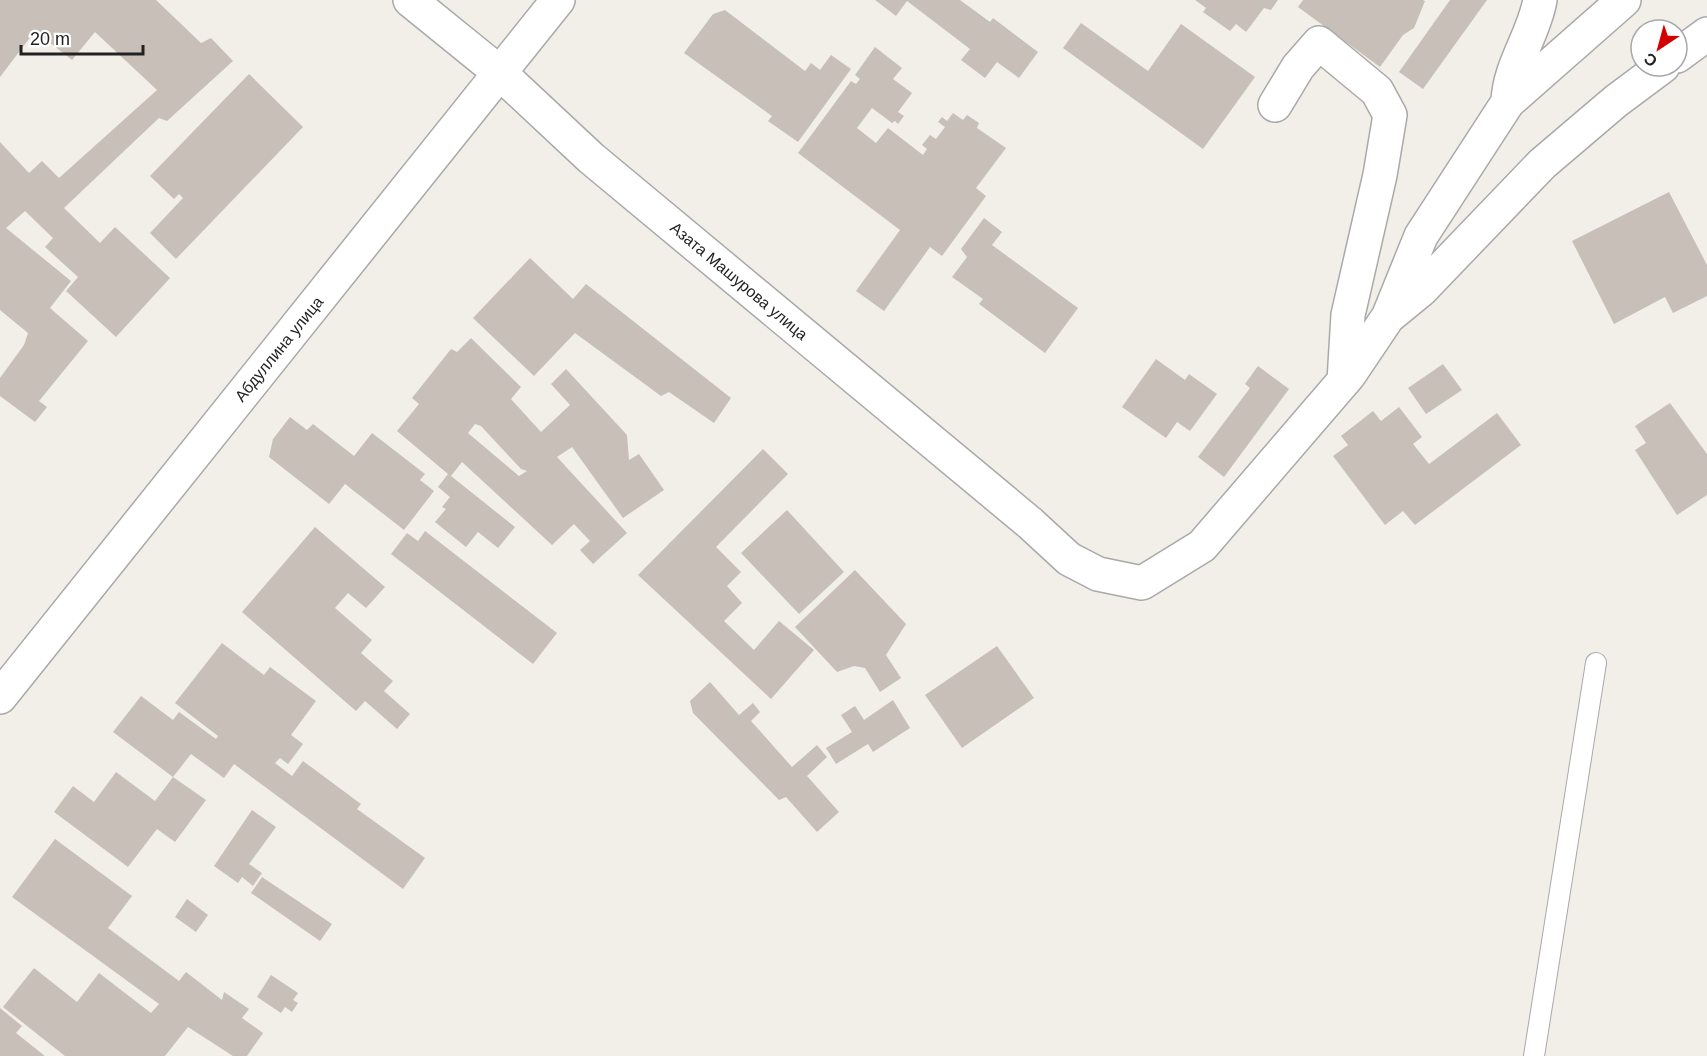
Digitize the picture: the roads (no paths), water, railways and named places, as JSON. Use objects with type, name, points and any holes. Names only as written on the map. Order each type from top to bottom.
[{"type":"street","name":"Азата Машурова улица","points":[[410,0],[500,73],[591,158],[1030,523],[1069,559],[1098,574],[1142,583],[1202,546],[1344,381],[1388,317]]},
{"type":"street","name":"Абдуллина улица","points":[[0,697],[558,0]]},
{"type":"street","points":[[1508,102],[1509,85],[1537,15],[1540,0]]},
{"type":"street","points":[[1388,317],[1420,236],[1508,102],[1624,0]]},
{"type":"street","points":[[1689,47],[1707,34]]},
{"type":"street","points":[[1275,105],[1298,67],[1318,43],[1377,91],[1390,116],[1380,175],[1348,315],[1344,381]]},
{"type":"street","points":[[1388,317],[1422,290],[1542,164],[1647,78]]},
{"type":"lane","points":[[1534,1056],[1596,663]]}]
